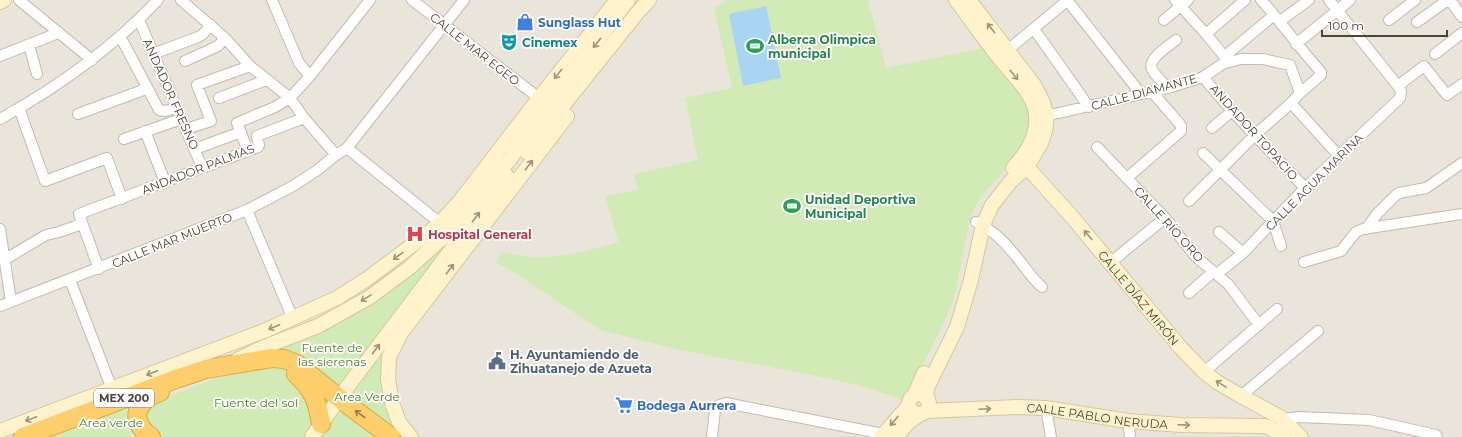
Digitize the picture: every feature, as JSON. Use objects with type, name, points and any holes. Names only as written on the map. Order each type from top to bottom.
[{"type":"highway","name":"MEX 200","points":[[8,431],[169,382],[206,369],[228,364],[272,358],[284,359],[297,364],[391,437]]},
{"type":"highway","points":[[272,358],[294,371],[308,386],[318,404],[316,430]]},
{"type":"highway","points":[[151,437],[145,433],[138,422],[138,411],[144,401],[154,394],[228,364]]},
{"type":"highway","points":[[175,365],[206,369]]},
{"type":"main road","points":[[0,2],[4,0]]},
{"type":"main road","points":[[316,430],[402,315],[457,232],[539,98],[617,0]]},
{"type":"main road","points":[[504,155],[550,103],[628,0]]},
{"type":"main road","points":[[411,437],[399,422],[392,403],[388,379],[389,357],[401,333],[457,232],[529,147],[649,0]]},
{"type":"main road","points":[[228,364],[264,347],[318,326],[370,296],[457,232],[658,0]]},
{"type":"main road","points":[[956,0],[1034,86],[1042,100],[1042,117],[1045,131],[1041,143],[1027,167],[1011,180],[998,195],[980,223]]},
{"type":"main road","points":[[969,0],[1004,54]]},
{"type":"main road","points":[[886,436],[919,405],[971,280],[981,208],[988,196],[1021,160],[1042,117]]},
{"type":"main road","name":"CALLE DÍAZ MIRÓN","points":[[1027,167],[1111,262],[1180,346],[1204,372],[1217,382],[1284,419],[1301,437]]},
{"type":"main road","points":[[8,431],[293,319],[337,298],[367,279],[457,232]]},
{"type":"main road","name":"CALLE PABLO NERUDA","points":[[919,405],[1046,408],[1128,421],[1181,425],[1244,426],[1270,432]]},
{"type":"main road","points":[[1244,426],[1252,424],[1257,420],[1261,407]]},
{"type":"main road","points":[[1270,432],[1283,437]]},
{"type":"street","points":[[19,0],[92,60]]},
{"type":"street","points":[[0,119],[92,60],[139,20],[158,0]]},
{"type":"street","points":[[181,0],[225,38],[250,66],[290,98],[304,118],[336,155]]},
{"type":"street","points":[[272,0],[299,63],[308,78]]},
{"type":"street","points":[[195,149],[239,127],[290,98],[308,78],[370,0]]},
{"type":"street","name":"CALLE MAR EGEO","points":[[412,0],[539,98]]},
{"type":"street","points":[[457,232],[347,148],[464,0]]},
{"type":"street","points":[[1004,54],[1067,0],[1141,94]]},
{"type":"street","points":[[1206,34],[1245,0]]},
{"type":"street","points":[[1189,201],[1255,135],[1300,93],[1322,75],[1261,0]]},
{"type":"street","name":"CALLE DIAMANTE","points":[[1042,117],[1168,88],[1203,76],[1224,63],[1277,18],[1309,0]]},
{"type":"street","points":[[1329,0],[1398,86],[1424,66],[1447,95],[1462,84]]},
{"type":"street","points":[[1296,44],[1350,0]]},
{"type":"street","points":[[1389,20],[1415,0]]},
{"type":"street","points":[[1417,22],[1449,0],[1462,17]]},
{"type":"street","points":[[1164,20],[1181,2],[1227,59]]},
{"type":"street","name":"ANDADOR FRESNO","points":[[139,20],[202,167]]},
{"type":"street","points":[[153,54],[198,37],[211,25]]},
{"type":"street","points":[[1034,29],[1089,107]]},
{"type":"street","points":[[0,56],[58,33]]},
{"type":"street","points":[[1435,54],[1462,33]]},
{"type":"street","points":[[120,36],[146,88],[159,110],[165,111],[176,108]]},
{"type":"street","points":[[185,61],[218,46],[225,38]]},
{"type":"street","points":[[1168,88],[1152,69],[1151,64],[1153,59],[1176,40]]},
{"type":"street","points":[[29,45],[37,74]]},
{"type":"street","name":"CALLE DIAMANTE","points":[[1227,59],[1263,59],[1290,65],[1300,93]]},
{"type":"street","points":[[186,129],[211,121],[197,85],[250,66]]},
{"type":"street","name":"ANDADOR TOPACIO","points":[[1203,76],[1232,111],[1304,188]]},
{"type":"street","points":[[219,98],[266,80]]},
{"type":"street","name":"CALLE AGUA MARINA","points":[[1189,293],[1243,253],[1304,188],[1400,98],[1401,91],[1398,86]]},
{"type":"street","points":[[78,114],[146,88]]},
{"type":"street","points":[[1126,178],[1176,137],[1181,131],[1181,126],[1152,92]]},
{"type":"street","points":[[1290,103],[1338,156]]},
{"type":"street","points":[[19,108],[45,181],[107,158],[122,199]]},
{"type":"street","points":[[1212,128],[1232,111]]},
{"type":"street","name":"ANDADOR PALMAS","points":[[4,260],[46,235],[59,232],[81,219],[122,199],[202,167],[258,147],[257,136],[304,118]]},
{"type":"street","points":[[124,139],[181,119]]},
{"type":"street","points":[[239,127],[248,151]]},
{"type":"street","points":[[145,131],[165,182]]},
{"type":"street","name":"CALLE RÍO ORO","points":[[1098,147],[1165,218],[1188,248],[1228,284],[1259,325]]},
{"type":"street","name":"CALLE MAR MUERTO","points":[[0,306],[99,269],[247,210],[293,186],[347,148]]},
{"type":"street","points":[[1203,153],[1273,221],[1281,246]]},
{"type":"street","points":[[1366,229],[1394,196],[1399,193],[1426,188],[1462,163]]},
{"type":"street","points":[[247,210],[293,319]]},
{"type":"street","points":[[1304,262],[1341,251],[1356,232],[1366,229],[1462,214]]},
{"type":"street","points":[[1111,262],[1165,218]]},
{"type":"street","points":[[81,219],[99,269]]},
{"type":"street","points":[[980,223],[1014,253],[1028,273],[1042,287]]},
{"type":"street","points":[[0,229],[11,302]]},
{"type":"street","points":[[1219,232],[1243,253]]},
{"type":"street","points":[[70,280],[112,389]]},
{"type":"street","points":[[1204,372],[1278,309]]},
{"type":"street","points":[[1241,396],[1318,331]]},
{"type":"street","points":[[712,437],[715,410],[719,405],[726,403],[886,436]]},
{"type":"street","points":[[1046,408],[1051,437]]},
{"type":"street","points":[[1284,419],[1305,417],[1369,420],[1436,436]]},
{"type":"street","points":[[1128,421],[1130,437]]},
{"type":"shaded area","points":[[0,0],[1462,0],[1462,437],[0,437]]},
{"type":"green space","name":"Unidad Deportiva Municipal","points":[[727,0],[868,0],[886,68],[984,48],[1020,93],[1029,109],[1032,125],[1021,152],[980,198],[971,215],[954,299],[943,325],[919,372],[907,401],[858,385],[680,350],[600,330],[512,271],[496,262],[502,252],[529,257],[554,256],[582,252],[618,242],[605,196],[638,190],[634,174],[698,160],[685,98],[732,88],[714,9]]},
{"type":"green space","name":"Fuente de las sierenas","points":[[459,231],[337,392],[268,352],[309,334]]},
{"type":"green space","name":"Area Verde","points":[[393,334],[384,365],[382,385],[385,406],[401,437],[395,437],[345,399]]},
{"type":"green space","name":"Fuente del sol","points":[[273,366],[284,368],[292,372],[318,417],[309,437],[165,437],[155,435],[140,413],[147,405],[238,369]]},
{"type":"green space","name":"Area verde","points":[[132,402],[127,411],[125,420],[129,433],[133,437],[39,437]]},
{"type":"green space","name":"Area verde","points":[[337,404],[384,437],[316,437]]},
{"type":"water","name":"Alberca Olimpica municipal","points":[[766,6],[781,78],[743,86],[729,14]]},
{"type":"place","name":"Sunglass Hut","points":[[525,22]]},
{"type":"place","name":"Cinemex","points":[[509,42]]},
{"type":"place","name":"Alberca Olimpica municipal","points":[[755,46]]},
{"type":"place","name":"Unidad Deportiva Municipal","points":[[792,206]]},
{"type":"place","name":"Hospital General","points":[[415,234]]},
{"type":"place","name":"H. Ayuntamiendo de Zihuatanejo de Azueta","points":[[497,361]]},
{"type":"place","name":"Bodega Aurrera","points":[[624,405]]}]
